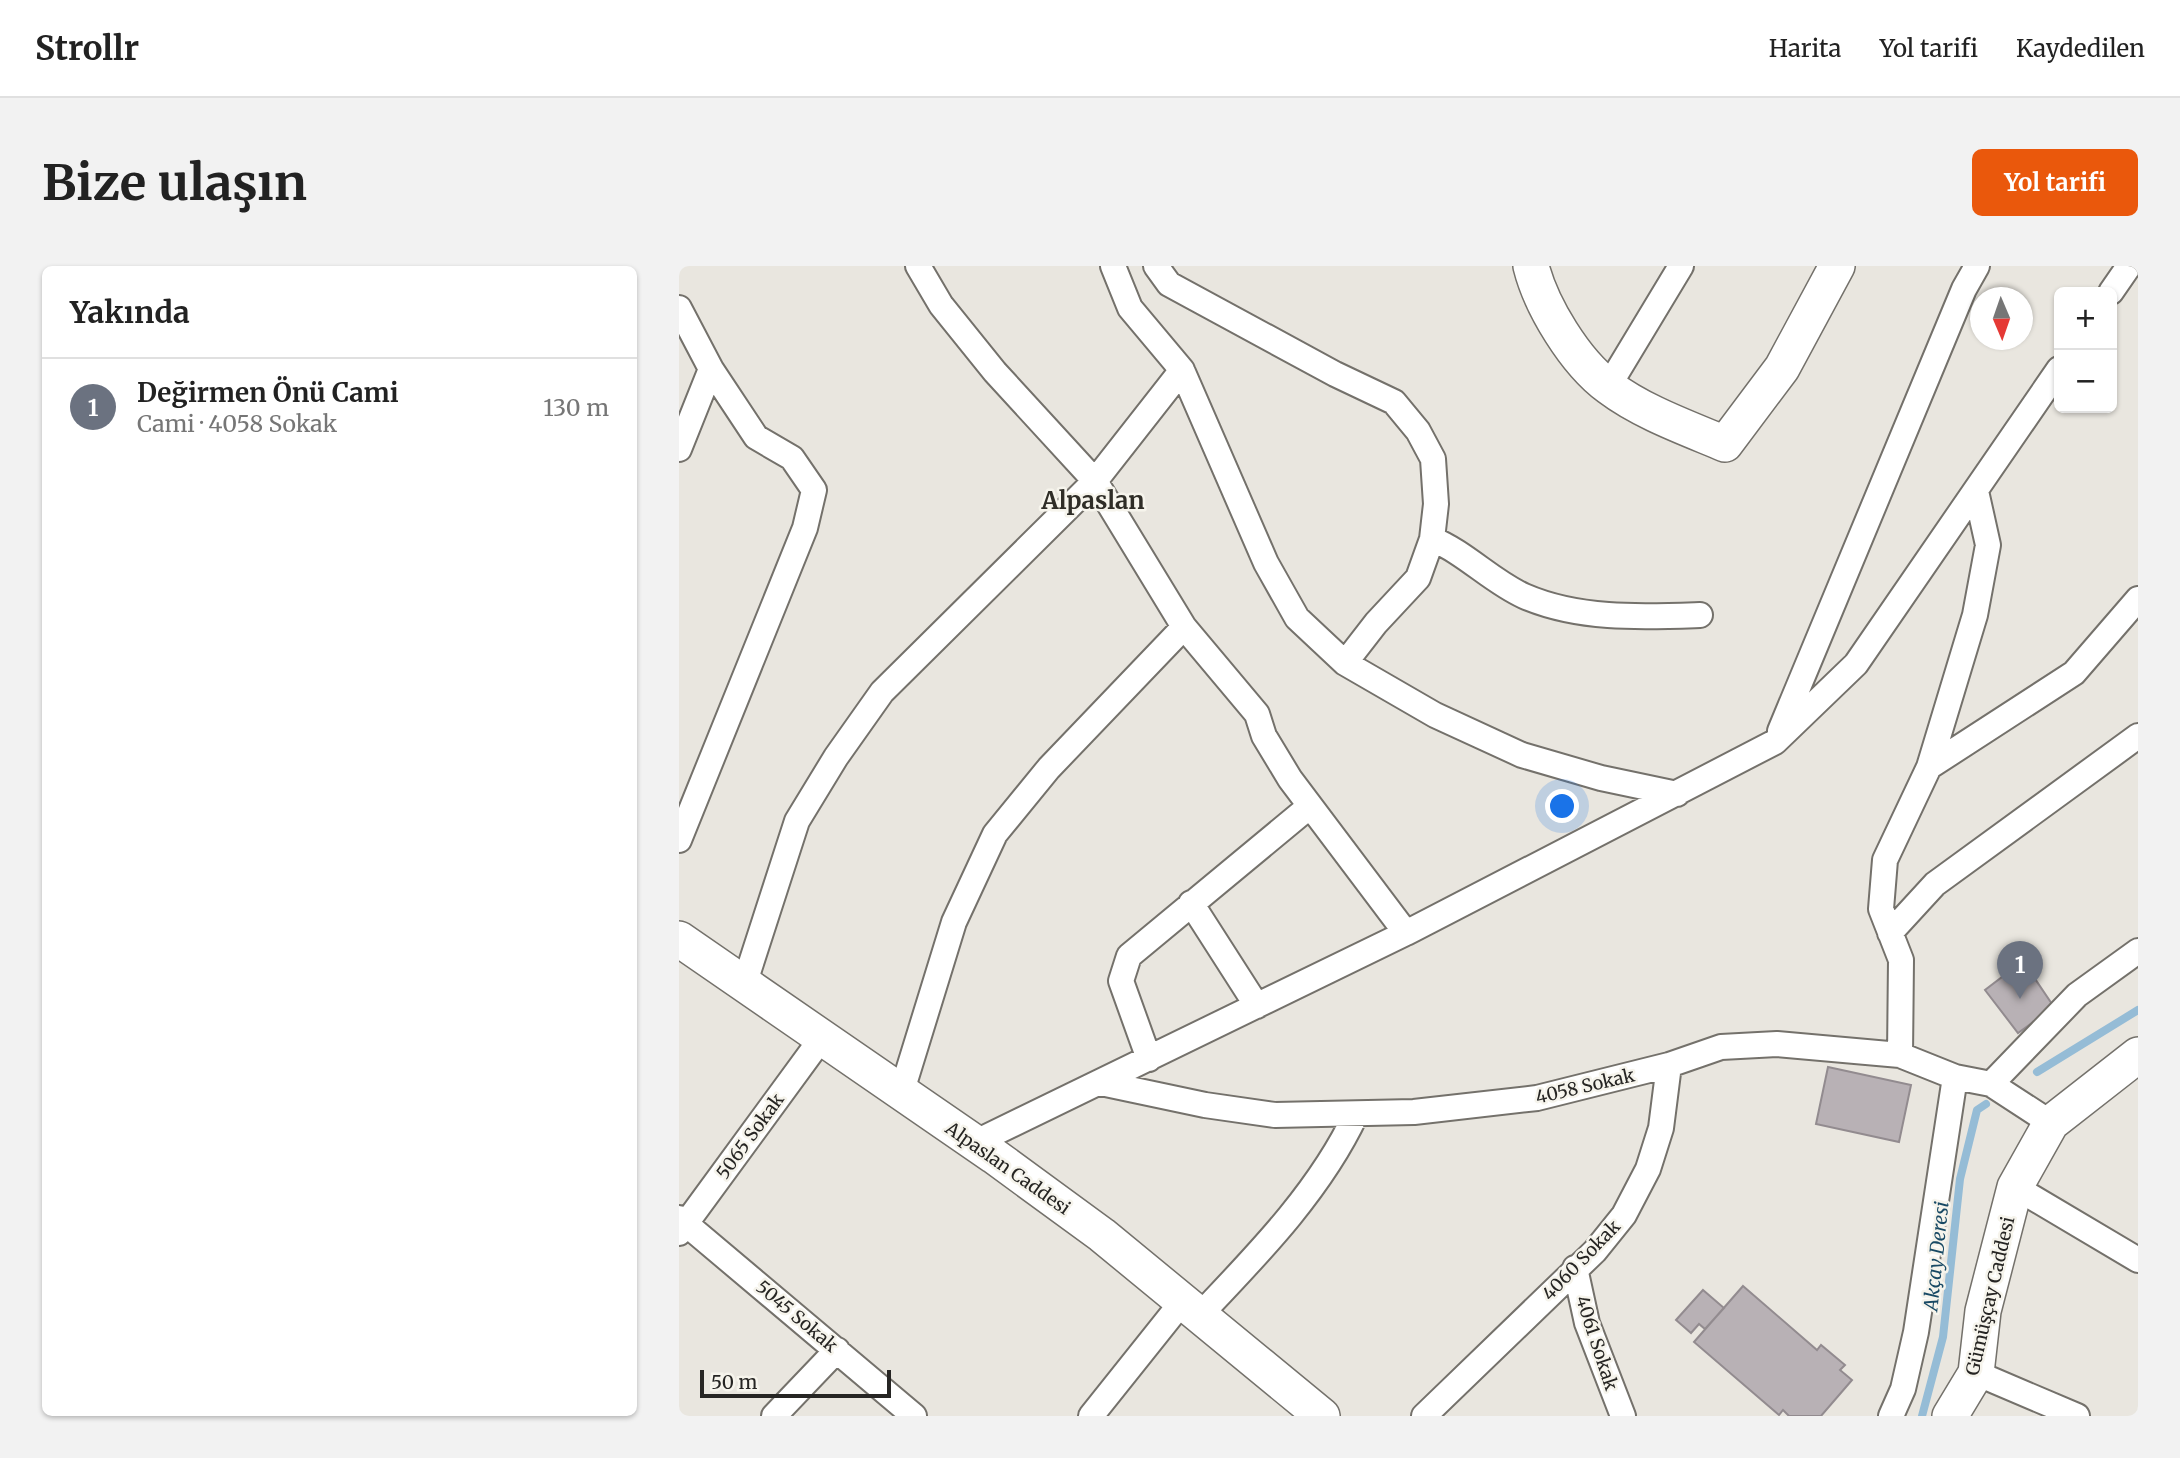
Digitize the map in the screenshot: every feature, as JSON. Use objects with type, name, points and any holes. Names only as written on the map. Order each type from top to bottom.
[{"type":"street","points":[[918,266],[941,305],[995,372],[1095,481],[1184,627],[1257,714],[1264,736],[1310,806],[1406,933]]},
{"type":"street","points":[[1113,266],[1130,308],[1182,370],[1266,563],[1290,607],[1297,618],[1345,663],[1435,715],[1522,755],[1601,778],[1677,794]]},
{"type":"street","points":[[1156,266],[1169,284],[1335,374],[1394,402],[1418,431],[1433,459],[1436,504],[1432,539],[1418,578],[1376,622],[1345,663]]},
{"type":"street","points":[[1608,387],[1681,266]]},
{"type":"street","points":[[1538,272],[1567,342],[1608,387],[1675,423],[1725,444],[1782,368],[1837,266]]},
{"type":"street","points":[[1775,742],[1822,637],[1964,289],[1977,266]]},
{"type":"street","points":[[2114,287],[2129,266]]},
{"type":"street","points":[[679,308],[711,369],[756,437],[792,458],[814,490],[805,528],[679,840]]},
{"type":"street","points":[[681,441],[711,369]]},
{"type":"street","points":[[744,985],[797,821],[882,692],[1095,481],[1182,370]]},
{"type":"street","points":[[974,1143],[1406,933],[1775,742],[1856,664],[2054,376]]},
{"type":"street","points":[[1900,1055],[1901,960],[1881,909],[1885,860],[1929,767],[1975,615],[1988,545],[1976,491]]},
{"type":"street","points":[[1432,539],[1454,548],[1478,568],[1524,596],[1572,611],[1634,617],[1700,615]]},
{"type":"street","points":[[1929,767],[2074,673],[2138,599]]},
{"type":"street","points":[[901,1094],[954,922],[995,834],[1049,768],[1184,627]]},
{"type":"street","points":[[1890,933],[1935,884],[2138,736]]},
{"type":"street","points":[[1149,1059],[1121,981],[1129,956],[1310,806]]},
{"type":"street","points":[[1191,903],[1257,1006]]},
{"type":"street","name":"Alpaslan Caddesi","points":[[679,939],[974,1143],[1101,1235],[1322,1416]]},
{"type":"street","points":[[1991,1084],[2077,995],[2138,951]]},
{"type":"street","name":"5065 Sokak","points":[[682,1225],[821,1039]]},
{"type":"street","name":"4058 Sokak","points":[[1101,1083],[1205,1105],[1275,1115],[1356,1114],[1494,1105],[1584,1088],[1669,1065],[1721,1047],[1749,1045],[1832,1048],[1900,1055],[1955,1077],[1991,1084],[2051,1123]]},
{"type":"street","name":"Gümüşçay Caddesi","points":[[1950,1416],[1976,1373],[1983,1311],[2015,1187],[2051,1123],[2138,1055]]},
{"type":"street","name":"4060 Sokak","points":[[1424,1416],[1595,1251],[1624,1215],[1649,1169],[1661,1128],[1669,1065]]},
{"type":"street","points":[[1891,1416],[1903,1389],[1916,1332],[1955,1077]]},
{"type":"street","points":[[1091,1416],[1190,1309],[1259,1252],[1338,1153],[1356,1114]]},
{"type":"street","points":[[2015,1187],[2138,1261]]},
{"type":"street","name":"5045 Sokak","points":[[682,1225],[914,1416]]},
{"type":"street","name":"4061 Sokak","points":[[1575,1268],[1587,1323],[1623,1416]]},
{"type":"street","points":[[774,1416],[837,1350]]},
{"type":"street","points":[[1976,1373],[2077,1416]]},
{"type":"building","points":[[2023,961],[2054,1007],[2018,1033],[1985,990]]},
{"type":"building","points":[[1828,1067],[1911,1085],[1899,1142],[1816,1124]]},
{"type":"building","points":[[1743,1286],[1817,1350],[1821,1345],[1845,1365],[1840,1370],[1852,1380],[1821,1416],[1789,1416],[1783,1410],[1779,1415],[1694,1342]]},
{"type":"building","points":[[1703,1290],[1724,1308],[1705,1329],[1699,1324],[1691,1333],[1676,1320]]},
{"type":"waterway","name":"Akçay Deresi","points":[[2037,1072],[2138,1010]]},
{"type":"waterway","name":"Akçay Deresi","points":[[1922,1416],[1943,1337],[1960,1179],[1977,1110],[1986,1104]]},
{"type":"place","name":"Değirmen Önü Cami","points":[[2020,999]]},
{"type":"district","name":"Alpaslan","points":[[1093,500]]}]
